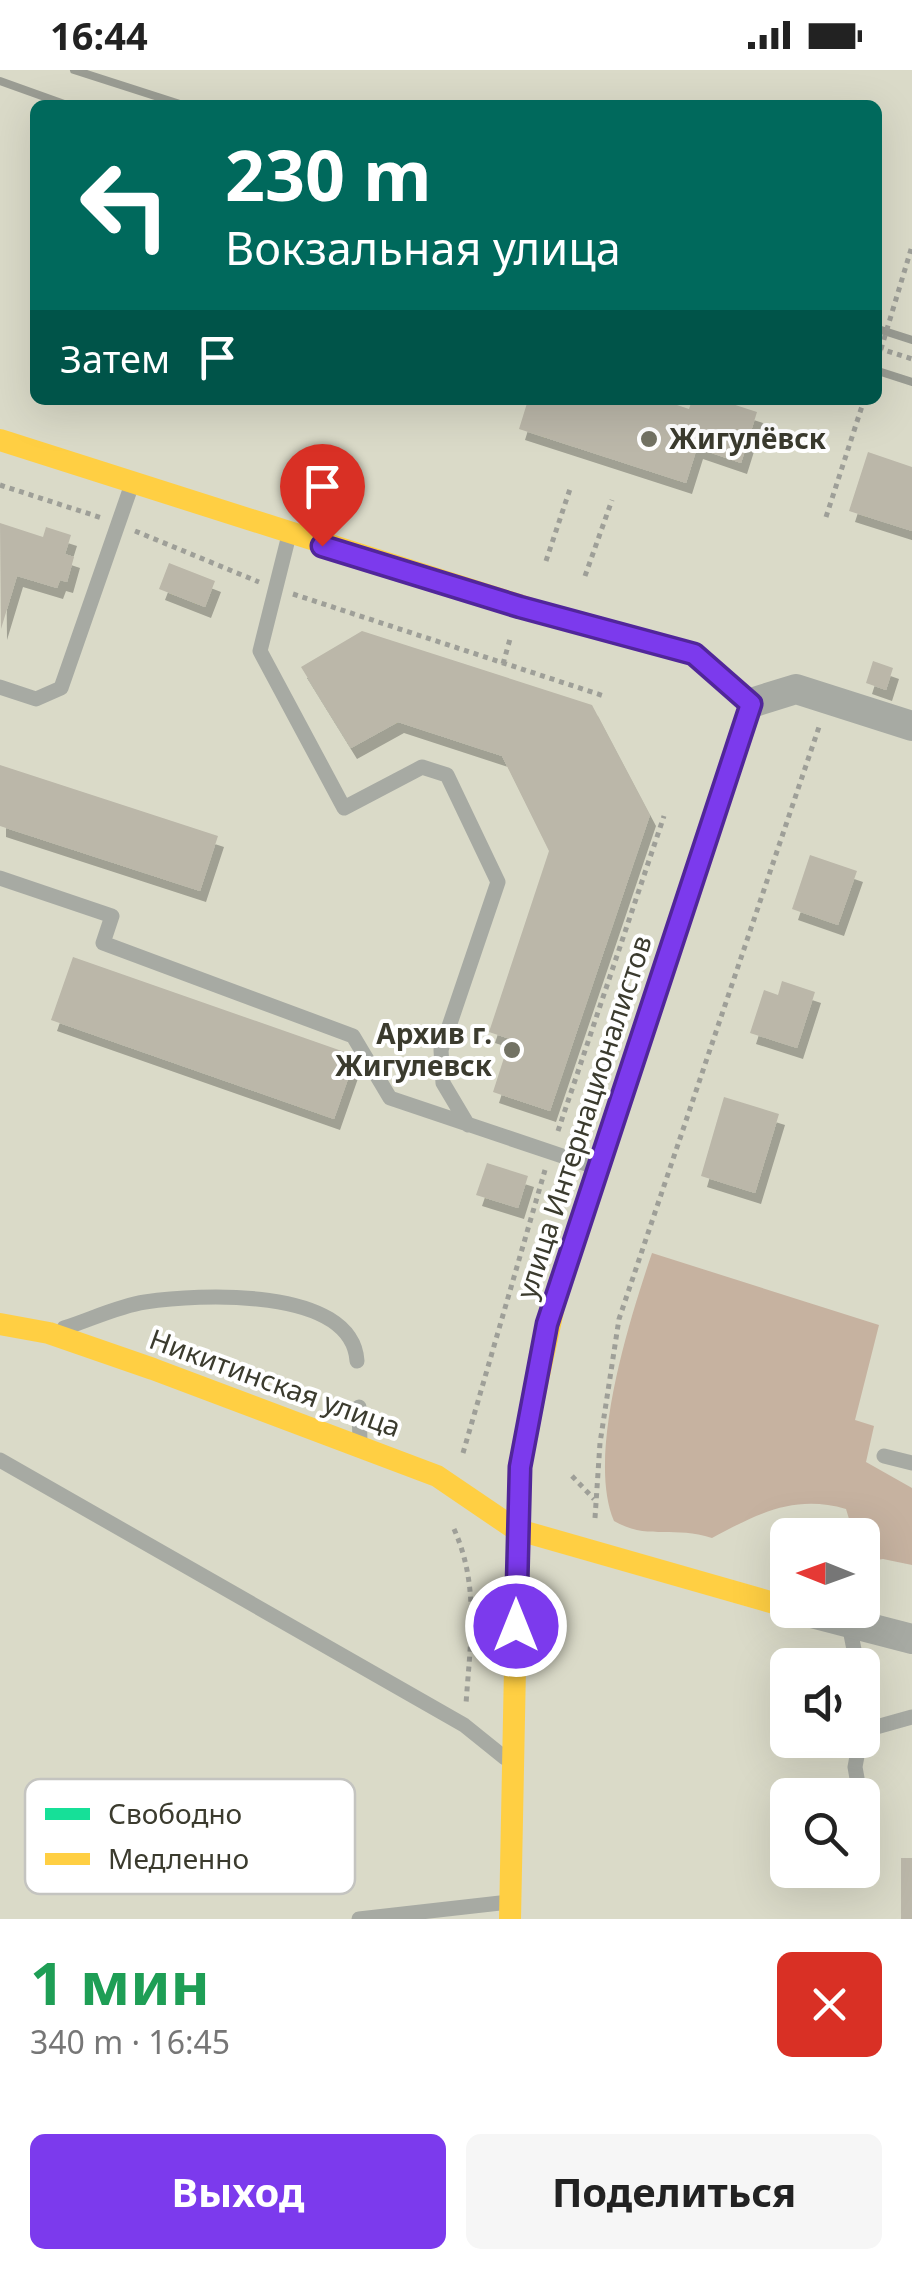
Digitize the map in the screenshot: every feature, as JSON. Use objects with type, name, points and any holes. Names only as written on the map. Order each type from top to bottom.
[{"type":"street","points":[[0,440],[520,607],[694,654],[751,704],[796,689],[912,726]]},
{"type":"street","name":"улица Интернационалистов","points":[[511,1914],[515,1529],[520,1467],[547,1324],[751,704]]},
{"type":"street","name":"Никитинская улица","points":[[0,1324],[49,1333],[452,1482],[515,1529]]},
{"type":"street","points":[[515,1529],[770,1601]]},
{"type":"street","points":[[866,1628],[912,1639]]},
{"type":"lane","points":[[0,686],[36,699],[62,688],[132,484]]},
{"type":"lane","points":[[289,535],[260,651],[344,808],[422,768],[447,776],[498,882],[441,1050],[443,1083],[468,1126]]},
{"type":"lane","points":[[0,878],[112,916],[104,944],[352,1036],[390,1098],[600,1169]]},
{"type":"lane","points":[[49,1333],[143,1302],[245,1296],[322,1312],[356,1349],[357,1360]]},
{"type":"lane","points":[[359,1408],[360,1446]]},
{"type":"lane","points":[[884,1456],[912,1463]]},
{"type":"lane","points":[[0,1460],[464,1725],[512,1764]]},
{"type":"lane","points":[[880,1724],[912,1717]]},
{"type":"lane","points":[[359,1919],[511,1914]]},
{"type":"path","points":[[882,339],[912,246]]},
{"type":"path","points":[[882,349],[912,359]]},
{"type":"path","points":[[826,517],[862,405]]},
{"type":"path","points":[[0,485],[116,523],[384,628],[604,696]]},
{"type":"path","points":[[546,561],[571,486]]},
{"type":"path","points":[[585,576],[612,500]]},
{"type":"path","points":[[598,1528],[600,1443],[619,1319],[829,698]]},
{"type":"path","points":[[572,1476],[596,1500]]},
{"type":"path","points":[[464,1725],[474,1599]]},
{"type":"shaded area","points":[[652,1253],[879,1325],[855,1420],[874,1426],[866,1462],[912,1488],[912,1565],[880,1559],[880,1518],[849,1518],[846,1509],[827,1505],[776,1509],[712,1538],[638,1530],[614,1521],[605,1461],[608,1425],[633,1313]]},
{"type":"building","name":"Жигулёвск","points":[[526,405],[677,405],[689,409],[690,405],[735,405],[757,412],[741,463],[697,448],[686,483],[519,429]]},
{"type":"building","points":[[868,452],[912,467],[912,531],[849,511]]},
{"type":"building","points":[[0,523],[43,537],[46,527],[71,535],[65,554],[74,557],[67,582],[60,580],[57,588],[17,576],[1,629]]},
{"type":"building","points":[[169,563],[215,581],[205,607],[159,589]]},
{"type":"building","points":[[362,631],[592,705],[650,815],[550,1111],[493,1092],[510,1039],[489,1032],[549,851],[502,756],[398,722],[351,748],[301,667]]},
{"type":"building","points":[[873,661],[893,668],[886,690],[866,683]]},
{"type":"building","points":[[0,765],[218,836],[200,891],[0,826]]},
{"type":"building","points":[[810,855],[857,871],[838,925],[792,909]]},
{"type":"building","points":[[73,957],[356,1056],[334,1119],[51,1020]]},
{"type":"building","points":[[782,981],[815,992],[797,1048],[750,1033],[764,990],[778,995]]},
{"type":"building","points":[[724,1097],[779,1114],[755,1193],[701,1176]]},
{"type":"building","points":[[487,1163],[528,1176],[518,1208],[476,1195]]},
{"type":"building","points":[[901,1858],[912,1858],[912,1919],[901,1919]]},
{"type":"railway","points":[[74,70],[167,100]]},
{"type":"railway","points":[[0,81],[53,100]]},
{"type":"railway","points":[[882,330],[912,340]]},
{"type":"railway","points":[[882,372],[912,382]]},
{"type":"traffic: fast","points":[[547,614],[694,654],[751,703],[556,1297]]},
{"type":"traffic: slow","points":[[0,440],[547,614]]},
{"type":"traffic: slow","points":[[510,1919],[519,1467],[556,1297]]},
{"type":"traffic: slow","points":[[0,1324],[49,1333],[153,1369],[437,1476],[515,1529],[770,1602]]},
{"type":"place","name":"Жигулёвск","points":[[649,439]]},
{"type":"place","name":"Архив г. Жигулевск","points":[[512,1050]]},
{"type":"route","points":[[322,546],[520,607],[694,654],[751,704],[547,1324],[520,1467],[515,1529],[516,1626]]}]
